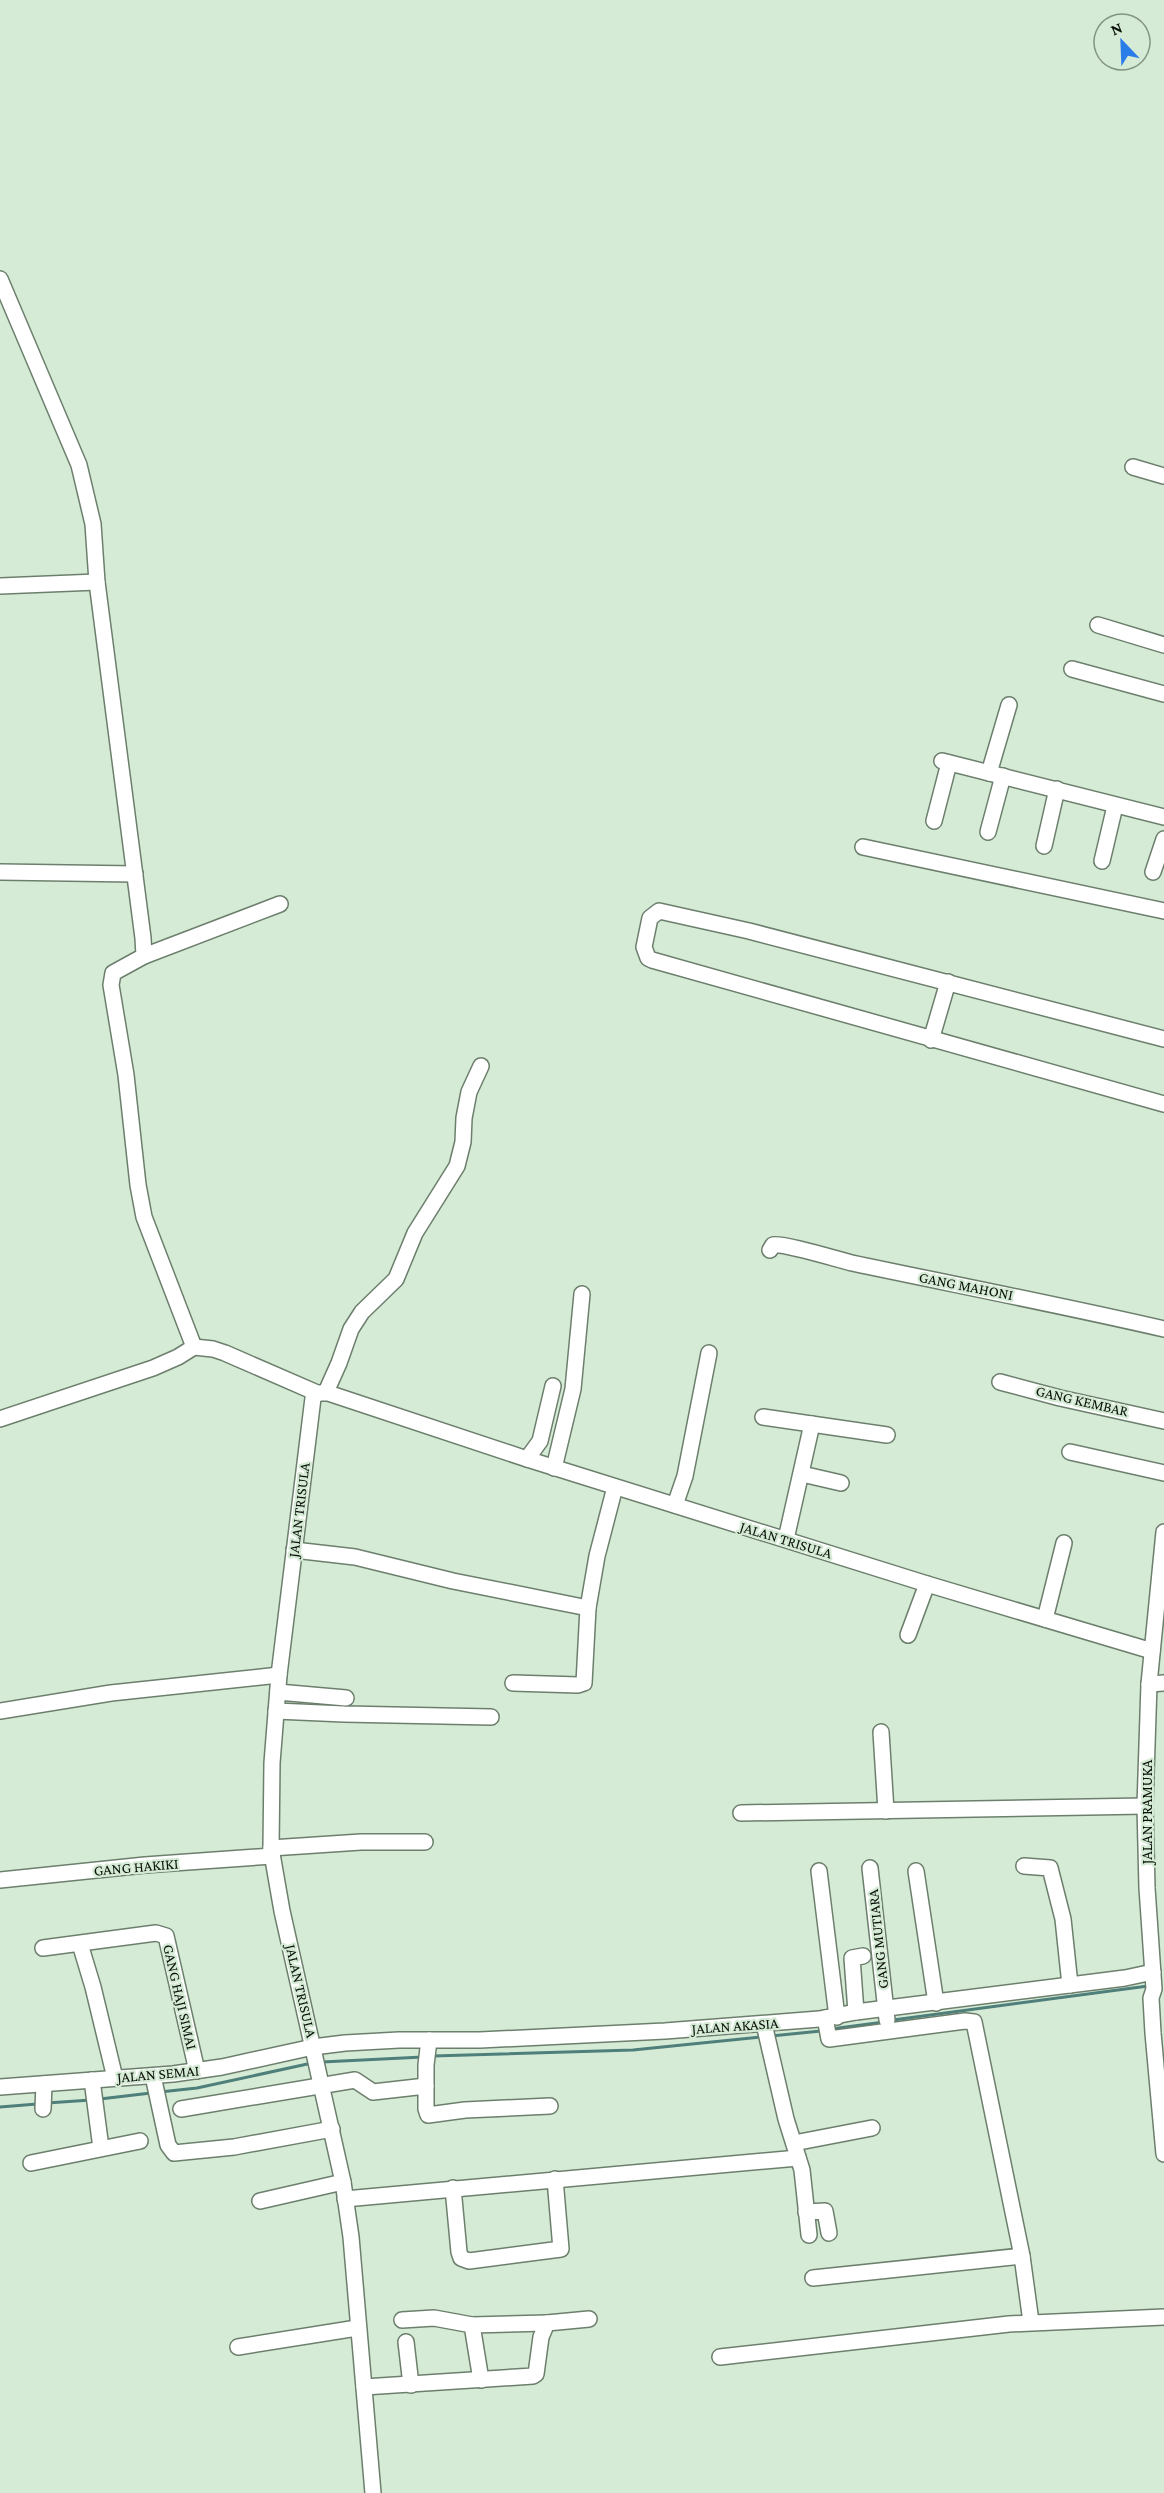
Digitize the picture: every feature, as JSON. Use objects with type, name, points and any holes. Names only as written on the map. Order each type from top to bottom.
[{"type":"street","points":[[0,279],[80,465],[93,524],[97,582],[143,948]]},
{"type":"street","points":[[1133,467],[1164,476]]},
{"type":"street","points":[[0,586],[97,582]]},
{"type":"street","points":[[1098,625],[1164,645]]},
{"type":"street","points":[[1072,669],[1164,694]]},
{"type":"street","points":[[988,832],[1009,705]]},
{"type":"street","points":[[934,821],[945,762],[1164,817]]},
{"type":"street","points":[[1044,846],[1057,789]]},
{"type":"street","points":[[1102,861],[1115,806]]},
{"type":"street","points":[[1154,872],[1164,839]]},
{"type":"street","points":[[863,847],[1164,912]]},
{"type":"street","points":[[0,872],[135,874]]},
{"type":"street","points":[[194,1347],[144,1217],[138,1185],[126,1075],[111,984],[113,973],[143,948],[280,904]]},
{"type":"street","points":[[1164,1039],[749,931],[659,911],[650,918],[644,946],[648,958],[652,960],[1164,1104]]},
{"type":"street","points":[[931,1040],[948,982]]},
{"type":"street","points":[[0,1419],[153,1368],[194,1347],[225,1353],[322,1393],[351,1329],[362,1312],[396,1279],[415,1233],[457,1166],[461,1154],[469,1092],[481,1066]]},
{"type":"street","name":"GANG MAHONI","points":[[770,1250],[773,1245],[780,1244],[820,1256],[975,1287],[1164,1329]]},
{"type":"street","points":[[554,1468],[573,1389],[582,1294]]},
{"type":"street","points":[[675,1505],[685,1476],[709,1353]]},
{"type":"street","name":"GANG KEMBAR","points":[[1000,1382],[1164,1421]]},
{"type":"street","points":[[526,1459],[540,1442],[553,1386]]},
{"type":"street","name":"JALAN TRISULA","points":[[373,2493],[357,2328],[351,2236],[343,2182],[272,1852],[272,1763],[279,1675],[313,1400],[322,1393],[927,1584],[1152,1651]]},
{"type":"street","points":[[764,1417],[887,1435]]},
{"type":"street","points":[[786,1539],[812,1424]]},
{"type":"street","points":[[1070,1452],[1164,1473]]},
{"type":"street","points":[[802,1474],[842,1483]]},
{"type":"street","points":[[513,1683],[578,1685],[584,1683],[588,1608],[597,1556],[615,1487]]},
{"type":"street","name":"JALAN PRAMUKA","points":[[1164,1536],[1152,1651],[1156,1683],[1145,1806],[1147,1888],[1164,2154]]},
{"type":"street","points":[[1045,1619],[1064,1543]]},
{"type":"street","points":[[294,1550],[355,1557],[472,1585],[588,1608]]},
{"type":"street","points":[[908,1635],[927,1584]]},
{"type":"street","points":[[0,1711],[111,1693],[279,1675]]},
{"type":"street","points":[[278,1692],[346,1698]]},
{"type":"street","points":[[276,1711],[491,1717]]},
{"type":"street","points":[[881,1732],[886,1811]]},
{"type":"street","points":[[741,1813],[1145,1806]]},
{"type":"street","name":"GANG HAKIKI","points":[[0,1881],[361,1842],[426,1842]]},
{"type":"street","points":[[1024,1866],[1050,1868],[1063,1919],[1070,1985]]},
{"type":"street","name":"GANG MUTIARA","points":[[870,1868],[888,2032]]},
{"type":"street","points":[[819,1871],[829,2039],[965,2021],[974,2022],[1022,2256],[1031,2322]]},
{"type":"street","points":[[916,1871],[936,2003]]},
{"type":"street","name":"GANG HAJI SIMAI","points":[[43,1948],[156,1933],[166,1936],[197,2071]]},
{"type":"street","points":[[80,1944],[115,2078]]},
{"type":"street","points":[[856,2013],[852,1958],[863,1956]]},
{"type":"street","name":"JALAN AKASIA","points":[[315,2054],[394,2040],[480,2040],[765,2029],[828,2024],[856,2013],[1070,1985],[1155,1986]]},
{"type":"street","points":[[765,2029],[802,2170],[809,2235]]},
{"type":"street","points":[[429,2041],[426,2060],[428,2115],[465,2110],[550,2106]]},
{"type":"street","name":"JALAN SEMAI","points":[[0,2087],[44,2096],[93,2086],[115,2078],[154,2079],[315,2054]]},
{"type":"street","points":[[154,2079],[168,2145],[174,2153],[234,2147],[332,2129]]},
{"type":"street","points":[[181,2109],[355,2080],[373,2092],[426,2086]]},
{"type":"street","points":[[93,2086],[101,2148]]},
{"type":"street","points":[[345,2199],[555,2179],[796,2151],[872,2128]]},
{"type":"street","points":[[32,2163],[140,2141]]},
{"type":"street","points":[[453,2188],[459,2252],[461,2258],[469,2261],[561,2249],[555,2179]]},
{"type":"street","points":[[260,2201],[343,2182]]},
{"type":"street","points":[[806,2212],[821,2210],[826,2212],[829,2233]]},
{"type":"street","points":[[813,2278],[1022,2256]]},
{"type":"street","points":[[720,2357],[1031,2322],[1164,2317]]},
{"type":"street","points":[[402,2320],[434,2318],[472,2325],[547,2324],[589,2319]]},
{"type":"street","points":[[364,2387],[481,2380],[536,2374],[541,2337],[547,2324]]},
{"type":"street","points":[[472,2325],[481,2380]]},
{"type":"street","points":[[238,2347],[357,2328]]},
{"type":"street","points":[[406,2342],[411,2385]]},
{"type":"waterway","points":[[893,2020],[1148,1986]]},
{"type":"waterway","points":[[831,2029],[884,2022]]},
{"type":"waterway","points":[[771,2036],[821,2031]]},
{"type":"waterway","points":[[433,2056],[633,2050],[761,2037]]},
{"type":"waterway","points":[[322,2062],[423,2057]]},
{"type":"waterway","points":[[160,2092],[197,2088],[312,2063]]},
{"type":"waterway","points":[[100,2099],[151,2093]]},
{"type":"waterway","points":[[47,2103],[91,2100]]},
{"type":"waterway","points":[[0,2107],[37,2104]]}]
